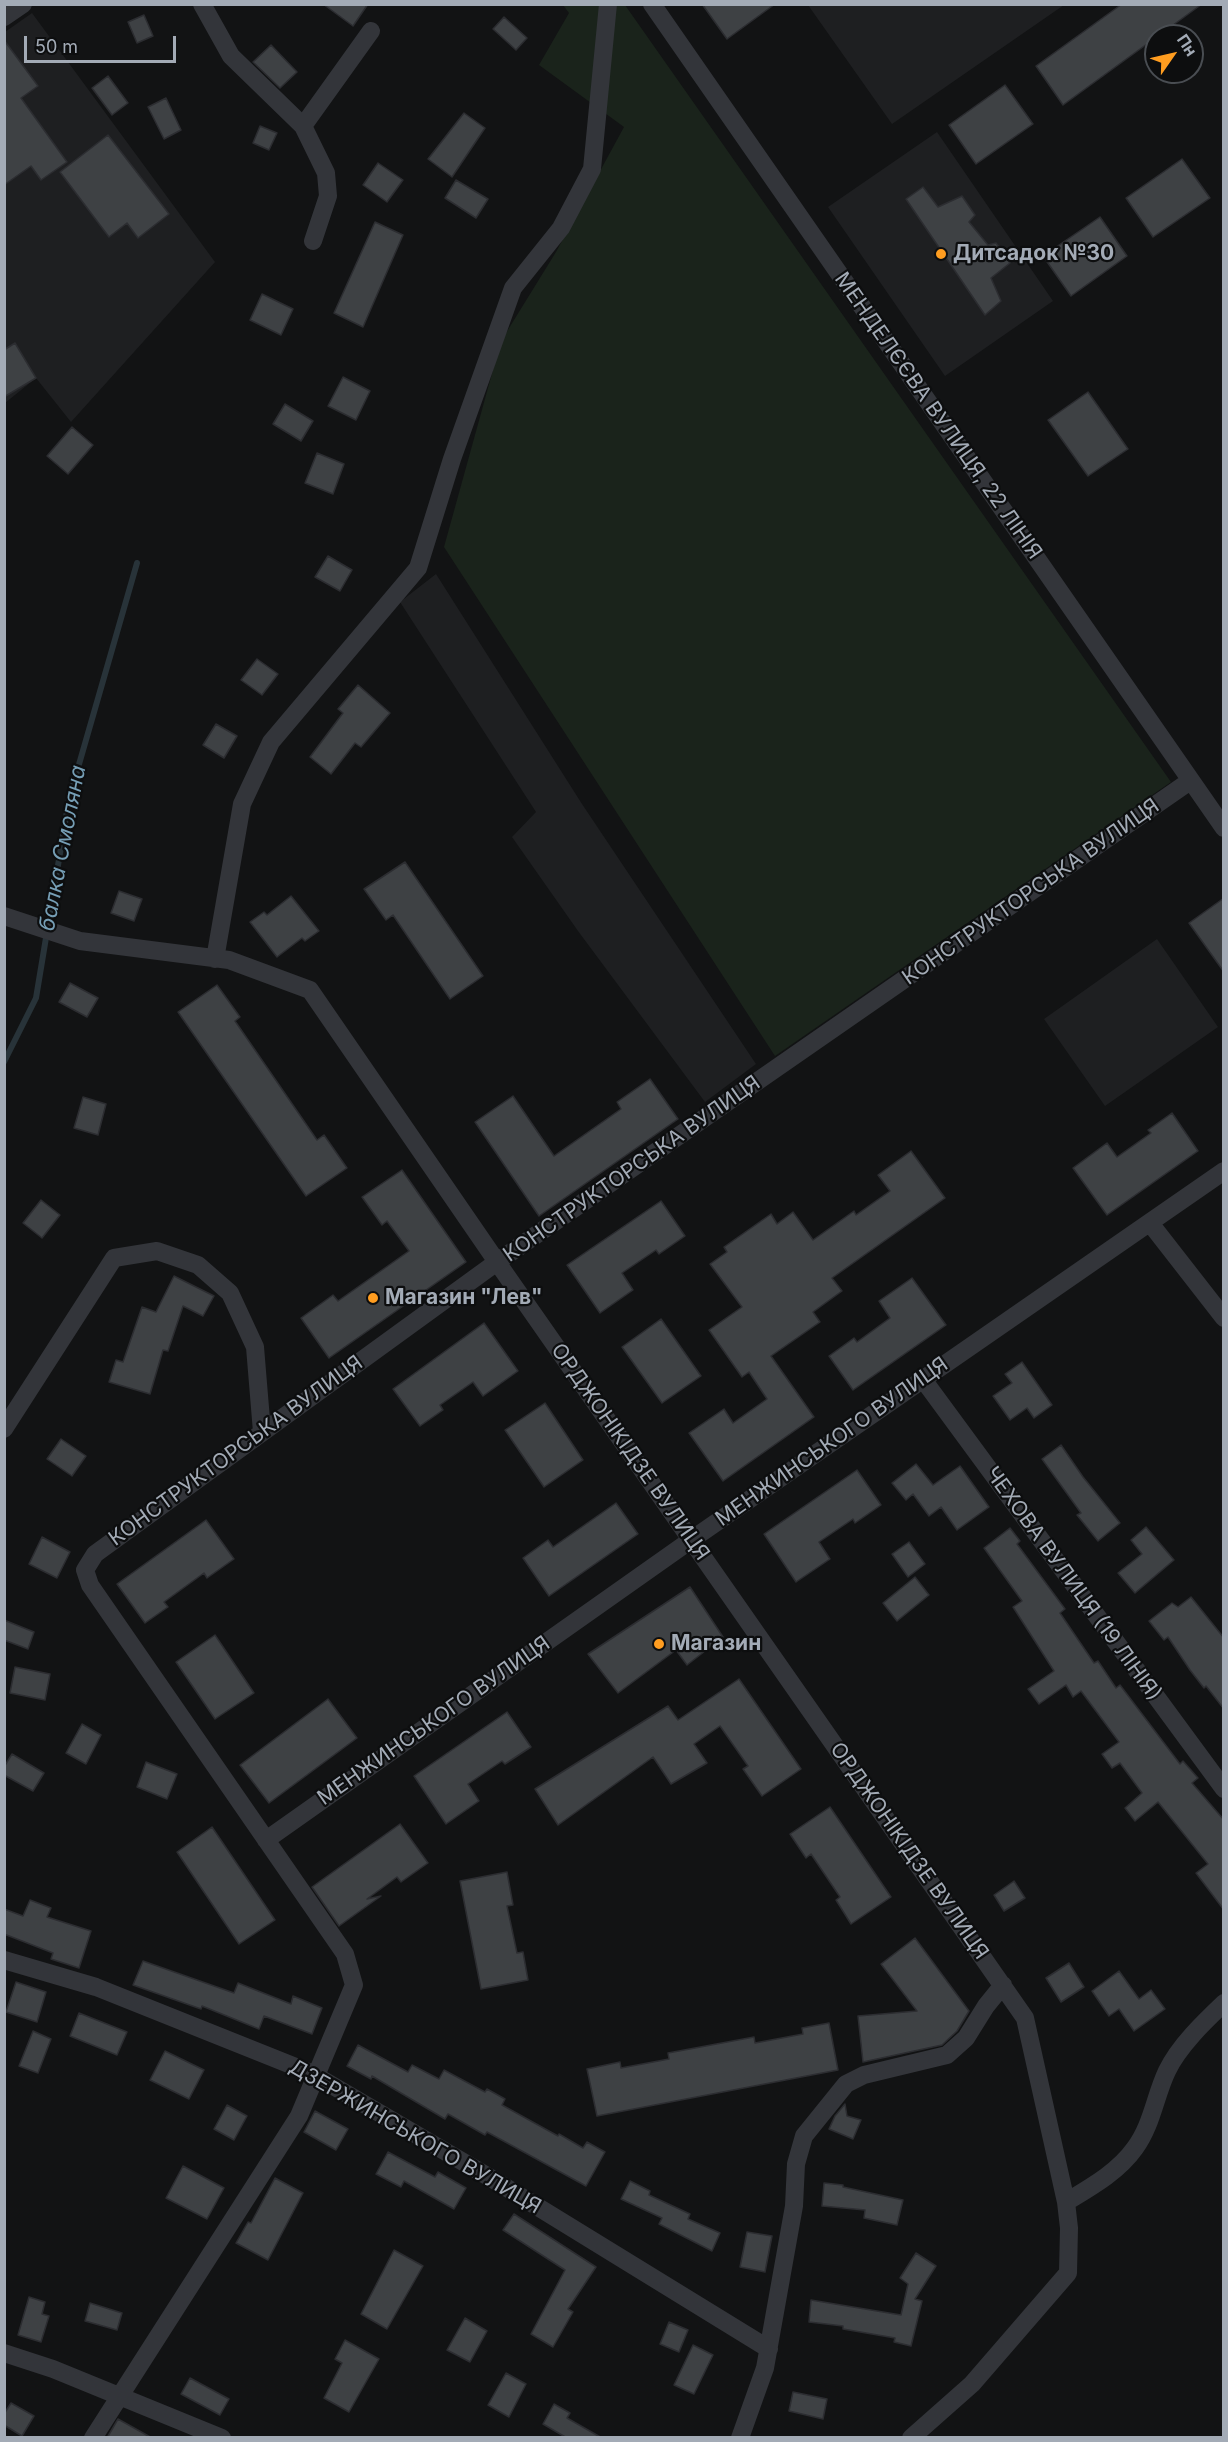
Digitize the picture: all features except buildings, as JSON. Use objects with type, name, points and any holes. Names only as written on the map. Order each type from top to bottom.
[{"type":"street","points":[[4,17],[23,4]]},
{"type":"street","points":[[202,4],[231,56],[303,126],[326,173],[328,196],[313,241]]},
{"type":"street","points":[[215,958],[242,804],[271,742],[418,568],[452,459],[513,288],[561,228],[592,169],[608,4]]},
{"type":"street","name":"МЕНДЕЛЄЄВА ВУЛИЦЯ, 22 ЛІНІЯ","points":[[652,4],[1224,828]]},
{"type":"street","points":[[303,126],[371,31]]},
{"type":"street","name":"КОНСТРУКТОРСЬКА ВУЛИЦЯ","points":[[266,1840],[90,1585],[85,1570],[95,1554],[497,1262],[1190,781]]},
{"type":"street","name":"ОРДЖОНІКІДЗЕ ВУЛИЦЯ","points":[[4,916],[80,941],[229,960],[310,990],[497,1262],[1003,1984],[1024,2018],[1066,2202],[1069,2228],[1068,2273],[972,2384],[911,2438]]},
{"type":"street","name":"МЕНЖИНСЬКОГО ВУЛИЦЯ","points":[[266,1840],[922,1378],[1224,1171]]},
{"type":"street","points":[[1150,1223],[1224,1318]]},
{"type":"street","points":[[4,1429],[114,1258],[157,1251],[198,1265],[230,1293],[255,1347],[262,1432]]},
{"type":"street","name":"ЧЕХОВА ВУЛИЦЯ (19 ЛIНIЯ)","points":[[922,1378],[1224,1789]]},
{"type":"street","points":[[93,2438],[299,2116],[354,1985],[345,1954],[266,1840]]},
{"type":"street","name":"ДЗЕРЖИНСЬКОГО ВУЛИЦЯ","points":[[4,1960],[96,1987],[316,2076],[494,2180],[769,2349]]},
{"type":"street","points":[[740,2438],[765,2368],[794,2206],[796,2164],[804,2136],[846,2084],[864,2075],[947,2055],[966,2038],[1003,1984]]},
{"type":"street","points":[[1066,2202],[1108,2176],[1136,2148],[1155,2109],[1168,2070],[1199,2027],[1224,2003]]},
{"type":"street","points":[[4,2353],[53,2369],[222,2438]]},
{"type":"shaded area","points":[[563,5],[625,5],[1171,782],[775,1056],[444,547],[501,341],[556,252],[624,127],[539,65],[569,13]]},
{"type":"shaded area","points":[[808,5],[1064,5],[892,124]]},
{"type":"shaded area","points":[[32,13],[215,262],[71,422],[36,378],[5,403],[5,32]]},
{"type":"shaded area","name":"Дитсадок №30","points":[[937,132],[1053,301],[945,376],[828,207]]},
{"type":"shaded area","points":[[436,574],[582,804],[756,1064],[705,1102],[578,931],[512,837],[536,812],[400,602]]},
{"type":"shaded area","points":[[1157,939],[1218,1027],[1105,1106],[1044,1019]]},
{"type":"waterway","name":"балка Смоляна","points":[[4,1062],[36,998],[69,799],[137,563]]},
{"type":"place","name":"Дитсадок №30","points":[[941,254]]},
{"type":"place","name":"Магазин \"Лев\"","points":[[373,1298]]},
{"type":"place","name":"Магазин","points":[[659,1644]]}]
